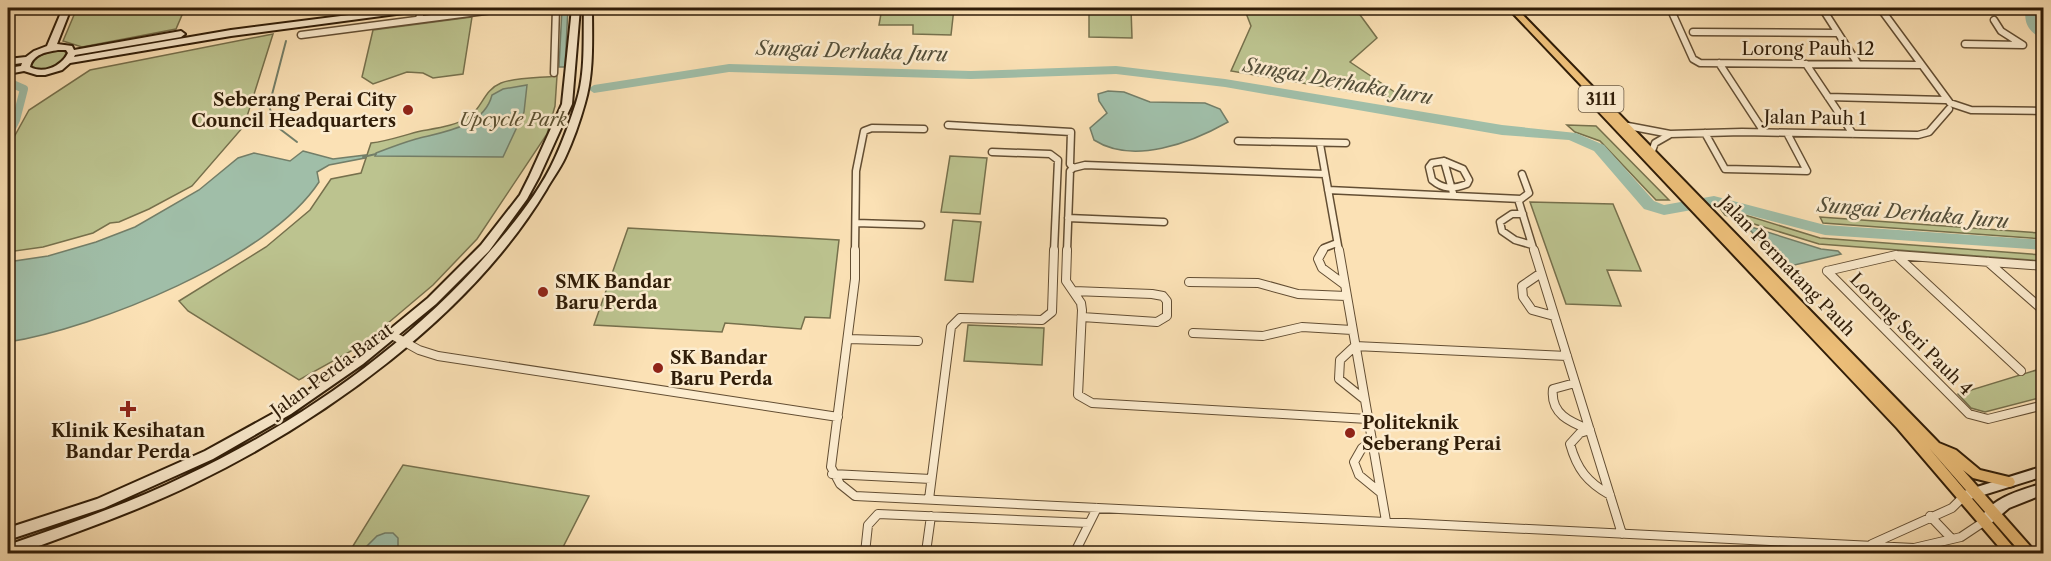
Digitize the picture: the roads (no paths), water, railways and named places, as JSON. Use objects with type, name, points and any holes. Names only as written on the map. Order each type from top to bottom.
[{"type":"main road","name":"Jalan Permatang Pauh","points":[[1503,8],[1934,446],[1989,516],[2031,554]]},
{"type":"main road","name":"Jalan Permatang Pauh","points":[[1512,8],[1628,126],[1685,192]]},
{"type":"main road","name":"Jalan Permatang Pauh","points":[[1713,221],[1901,425],[1970,494]]},
{"type":"main road","points":[[1934,446],[1952,454],[1969,469],[1984,477],[2009,482]]},
{"type":"main road","name":"Jalan Permatang Pauh","points":[[1989,516],[2013,554]]},
{"type":"street","points":[[51,48],[67,8]]},
{"type":"street","points":[[8,71],[25,68],[33,73],[39,73],[55,69],[70,57],[235,26],[371,8]]},
{"type":"street","points":[[70,57],[420,8],[419,19]]},
{"type":"street","points":[[301,35],[508,8]]},
{"type":"street","points":[[554,73],[556,8]]},
{"type":"street","name":"Jalan Perda Barat","points":[[8,534],[100,504],[209,455],[287,411],[392,335],[432,301],[485,249],[524,197],[567,104],[576,8]]},
{"type":"street","name":"Jalan Perda Barat","points":[[8,551],[96,520],[211,470],[296,420],[370,369],[437,313],[497,253],[519,224],[549,177],[572,132],[584,84],[588,8]]},
{"type":"street","name":"Lorong Pauh 12","points":[[1670,8],[1696,62],[1920,64]]},
{"type":"street","points":[[1822,8],[1858,64]]},
{"type":"street","points":[[1880,8],[1945,100]]},
{"type":"street","points":[[1965,44],[2023,45],[2001,31],[1994,20]]},
{"type":"street","points":[[1693,32],[1838,33]]},
{"type":"street","points":[[8,62],[29,58],[51,48],[64,47],[70,57]]},
{"type":"street","points":[[25,68],[29,58]]},
{"type":"street","points":[[1719,63],[1764,132]]},
{"type":"street","points":[[1806,64],[1853,134]]},
{"type":"street","points":[[1828,97],[1945,100],[1971,111],[2043,111]]},
{"type":"street","name":"Jalan Pauh 1","points":[[1628,126],[1669,135],[1764,132],[1924,135],[1949,109]]},
{"type":"street","points":[[948,125],[1068,130],[1072,134],[1070,164],[1073,168]]},
{"type":"street","points":[[924,129],[872,128],[864,130],[855,171],[855,279],[831,467],[832,474],[848,492],[855,496],[1914,548],[1977,531],[1989,516],[2011,499],[2043,488]]},
{"type":"street","points":[[1705,134],[1725,169],[1807,171],[1787,133]]},
{"type":"street","points":[[1652,152],[1655,143],[1669,135]]},
{"type":"street","points":[[1238,141],[1346,143]]},
{"type":"street","points":[[1320,144],[1386,521]]},
{"type":"street","points":[[928,500],[951,327],[954,322],[967,318],[1042,320],[1052,312],[1058,160],[1050,154],[992,152]]},
{"type":"street","points":[[1444,161],[1454,196]]},
{"type":"street","points":[[1444,161],[1462,167],[1469,175],[1469,180],[1464,187],[1452,189],[1438,185],[1429,176],[1429,167],[1432,163],[1444,161]]},
{"type":"street","points":[[1325,174],[1085,165],[1073,168],[1070,171],[1066,281],[1081,303],[1078,395],[1092,403],[1368,419]]},
{"type":"street","points":[[1328,190],[1518,199],[1529,194],[1522,174]]},
{"type":"street","points":[[1518,199],[1622,534]]},
{"type":"street","points":[[1523,214],[1512,214],[1500,222],[1502,231],[1515,240],[1533,245]]},
{"type":"street","points":[[1068,218],[1164,222]]},
{"type":"street","points":[[856,223],[921,225]]},
{"type":"street","points":[[1337,243],[1324,248],[1318,258],[1322,268],[1344,285]]},
{"type":"street","points":[[1896,255],[2043,266]]},
{"type":"street","points":[[1896,255],[2021,371]]},
{"type":"street","name":"Lorong Seri Pauh 4","points":[[1896,255],[1827,271],[1969,414],[1988,419],[2043,405]]},
{"type":"street","points":[[1988,262],[2043,311]]},
{"type":"street","points":[[1541,273],[1522,286],[1523,297],[1532,310],[1554,316]]},
{"type":"street","points":[[1188,282],[1258,283],[1298,294],[1346,296]]},
{"type":"street","points":[[1074,291],[1152,294],[1163,296],[1167,301],[1167,316],[1157,322],[1082,317]]},
{"type":"street","points":[[1193,333],[1263,336],[1302,327],[1352,330]]},
{"type":"street","points":[[392,335],[419,350],[438,356],[838,417]]},
{"type":"street","points":[[848,339],[918,340]]},
{"type":"street","points":[[1364,399],[1339,379],[1336,365],[1339,359],[1355,346],[1567,356]]},
{"type":"street","points":[[1575,383],[1553,389],[1550,398],[1555,410],[1565,421],[1590,430]]},
{"type":"street","points":[[1590,430],[1580,433],[1570,444],[1575,465],[1584,478],[1610,495]]},
{"type":"street","points":[[1372,441],[1358,448],[1354,456],[1354,465],[1356,473],[1365,483],[1381,493]]},
{"type":"street","points":[[1869,545],[1952,508],[1970,494],[2043,471]]},
{"type":"street","points":[[832,474],[931,479]]},
{"type":"street","points":[[1074,554],[1097,508]]},
{"type":"street","points":[[864,553],[868,523],[872,516],[878,514],[1089,524]]},
{"type":"street","points":[[926,552],[931,516]]},
{"type":"street","points":[[1930,516],[1952,539]]},
{"type":"waterway","name":"Sungai Derhaka Juru","points":[[2032,8],[2030,19],[2035,28],[2044,35]]},
{"type":"waterway","points":[[286,41],[269,106],[276,126],[297,142]]},
{"type":"waterway","name":"Sungai Derhaka Juru","points":[[594,89],[729,68],[971,75],[1116,70],[1225,83],[1502,130],[1571,136],[1599,148],[1649,205],[1664,210],[1714,201],[1825,230],[2044,245]]},
{"type":"waterway","points":[[8,82],[24,89],[16,120],[8,136]]},
{"type":"waterway","points":[[363,157],[376,154]]},
{"type":"place","name":"Seberang Perai City Council Headquarters","points":[[408,110]]},
{"type":"place","name":"SMK Bandar Baru Perda","points":[[543,292]]},
{"type":"place","name":"SK Bandar Baru Perda","points":[[658,368]]},
{"type":"place","name":"Klinik Kesihatan Bandar Perda","points":[[128,409]]},
{"type":"place","name":"Politeknik Seberang Perai","points":[[1350,433]]},
{"type":"park label","name":"Upcycle Park","points":[[513,120]]}]
